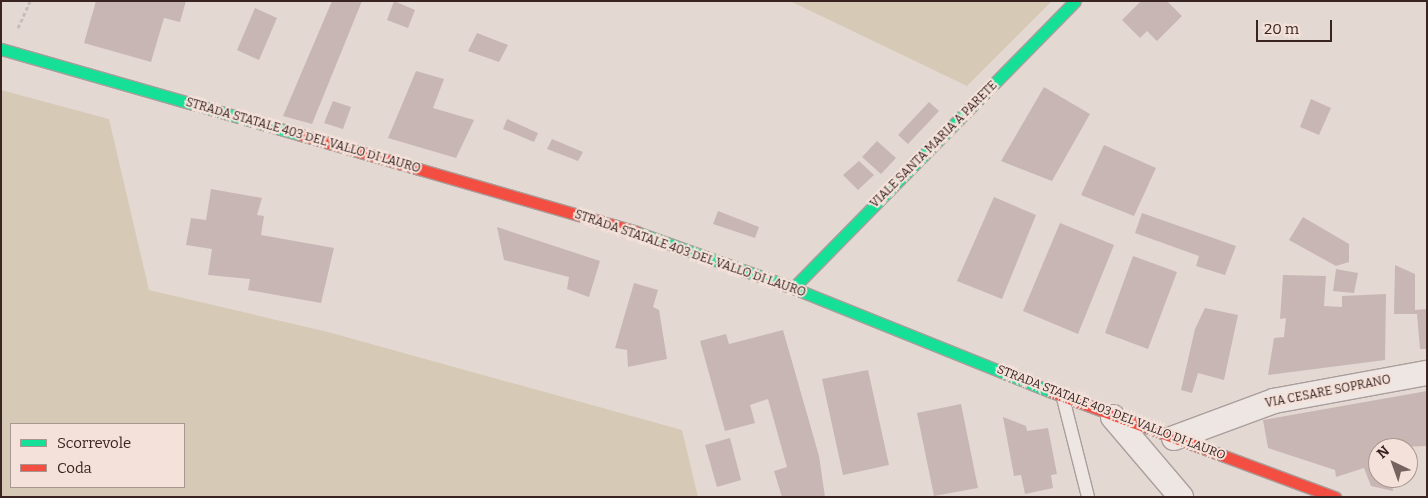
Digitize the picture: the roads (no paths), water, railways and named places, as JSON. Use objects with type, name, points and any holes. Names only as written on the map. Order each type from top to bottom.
[{"type":"main road","name":"VIALE SANTA MARIA A PARETE","points":[[792,288],[1075,1]]},
{"type":"main road","name":"STRADA STATALE 403 DEL VALLO DI LAURO","points":[[1,49],[616,225],[792,288],[1113,417],[1335,497]]},
{"type":"street","name":"VIA CESARE SOPRANO","points":[[1174,438],[1274,400],[1427,373]]},
{"type":"street","points":[[1113,417],[1181,497]]},
{"type":"lane","points":[[1063,398],[1088,497]]}]
